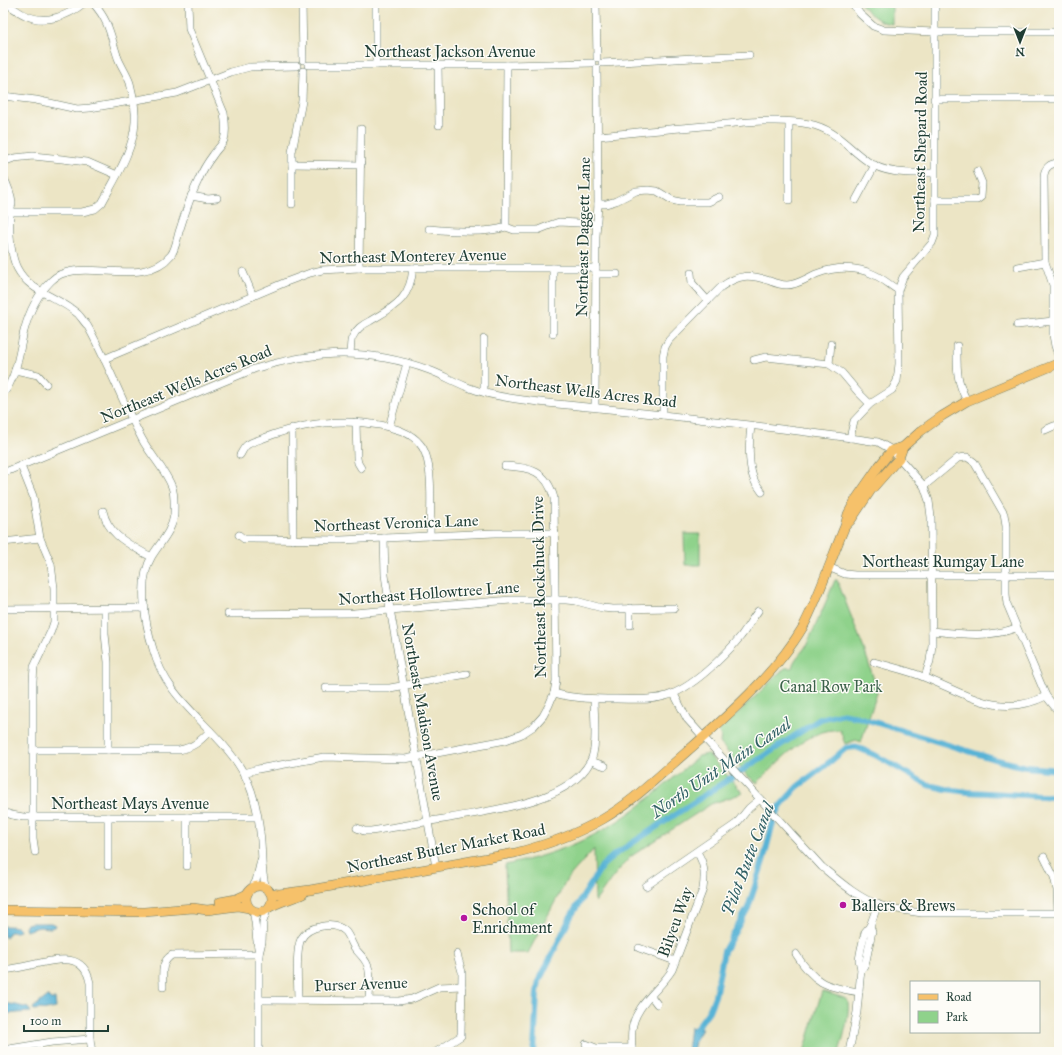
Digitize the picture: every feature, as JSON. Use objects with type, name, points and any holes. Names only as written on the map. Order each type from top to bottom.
[{"type":"main road","name":"Northeast Butler Market Road","points":[[848,523],[848,514],[856,499],[892,450],[903,447],[921,431],[942,416],[968,401],[1059,363]]},
{"type":"main road","name":"Northeast Butler Market Road","points":[[268,891],[279,894],[310,890],[515,853],[538,847],[576,833],[603,819],[632,799],[703,738],[751,692],[770,672],[787,650],[810,613],[828,567],[848,523],[871,490],[899,458],[903,447]]},
{"type":"main road","points":[[3,910],[144,912],[194,908],[207,910],[238,906],[259,913],[268,908],[272,899],[268,891],[259,886],[236,900],[204,904],[194,908]]},
{"type":"main road","name":"Northeast Butler Market Road","points":[[268,908],[281,901],[297,897],[310,890]]},
{"type":"main road","points":[[250,891],[246,903],[251,910]]},
{"type":"street","points":[[6,3],[14,5],[29,16],[44,19],[56,18],[68,14],[84,3]]},
{"type":"street","points":[[10,212],[82,212],[96,209],[102,203],[132,142],[136,122],[134,101],[129,81],[118,58],[111,33],[102,13],[93,3]]},
{"type":"street","points":[[3,394],[15,370],[24,330],[31,310],[40,292],[56,276],[63,272],[78,271],[129,272],[147,270],[160,265],[171,254],[191,196],[204,168],[224,140],[226,125],[224,113],[189,29],[188,3]]},
{"type":"street","points":[[292,204],[292,152],[302,101],[302,3]]},
{"type":"street","points":[[376,3],[376,65]]},
{"type":"street","name":"Northeast Daggett Lane","points":[[595,408],[598,204],[596,3]]},
{"type":"street","points":[[852,3],[860,14],[873,26],[884,30],[935,32],[1059,32]]},
{"type":"street","name":"Northeast Shepard Road","points":[[850,438],[854,421],[870,404],[892,390],[897,381],[899,364],[898,290],[903,277],[932,243],[935,235],[935,3]]},
{"type":"street","name":"Northeast Jackson Avenue","points":[[3,96],[36,100],[77,109],[177,93],[231,72],[250,67],[597,63],[749,55]]},
{"type":"street","points":[[438,65],[439,126]]},
{"type":"street","points":[[506,227],[507,65]]},
{"type":"street","points":[[934,99],[1059,99]]},
{"type":"street","points":[[598,136],[750,121],[811,124],[834,133],[867,162],[874,165],[896,172],[934,173]]},
{"type":"street","points":[[789,122],[789,200]]},
{"type":"street","points":[[359,268],[361,129]]},
{"type":"street","points":[[3,162],[14,158],[33,156],[62,159],[87,162],[117,175]]},
{"type":"street","points":[[1059,163],[1047,166],[1044,172],[1045,262],[1052,285],[1055,346],[1059,358]]},
{"type":"street","points":[[292,164],[361,165]]},
{"type":"street","points":[[856,200],[874,165]]},
{"type":"street","points":[[935,200],[977,200],[981,197],[982,183],[977,171]]},
{"type":"street","points":[[3,176],[11,195],[11,253],[17,268],[28,282],[40,292],[64,304],[78,314],[88,325],[132,420],[149,451],[166,475],[172,489],[174,504],[173,517],[169,530],[151,558],[145,574],[145,608],[148,630],[153,650],[165,678],[176,695],[224,745],[244,773],[253,796],[258,816],[261,860],[268,891]]},
{"type":"street","points":[[598,204],[606,204],[616,201],[636,191],[648,190],[657,191],[672,200],[680,202],[708,202],[719,197]]},
{"type":"street","points":[[3,194],[10,212]]},
{"type":"street","points":[[191,196],[208,199],[217,198]]},
{"type":"street","points":[[429,228],[447,230],[490,230],[506,227],[514,230],[538,230],[559,222],[597,224]]},
{"type":"street","points":[[1018,267],[1045,262]]},
{"type":"street","name":"Northeast Monterey Avenue","points":[[104,359],[310,273],[335,269],[359,268],[553,268],[617,274]]},
{"type":"street","points":[[350,353],[352,339],[359,327],[394,306],[406,295],[412,282],[413,268]]},
{"type":"street","points":[[553,268],[553,333]]},
{"type":"street","points":[[663,415],[663,356],[665,347],[669,340],[721,287],[731,280],[743,276],[756,277],[786,286],[793,285],[830,270],[843,268],[861,270],[875,275],[898,290]]},
{"type":"street","points":[[243,272],[253,296]]},
{"type":"street","points":[[691,273],[692,283],[708,301]]},
{"type":"street","points":[[1017,325],[1053,321]]},
{"type":"street","points":[[484,339],[484,392]]},
{"type":"street","points":[[829,364],[830,344]]},
{"type":"street","points":[[957,346],[958,379],[968,401]]},
{"type":"street","name":"Northeast Wells Acres Road","points":[[3,473],[254,368],[283,360],[312,355],[350,353],[407,363],[436,372],[470,388],[510,398],[663,415],[878,442],[892,450],[924,486]]},
{"type":"street","points":[[754,360],[766,357],[829,364],[842,373],[870,404]]},
{"type":"street","points":[[389,427],[407,363]]},
{"type":"street","points":[[15,370],[38,376],[46,384]]},
{"type":"street","points":[[240,455],[247,445],[292,428],[323,422],[356,422],[389,427],[413,437],[421,444],[426,453],[430,474],[430,536]]},
{"type":"street","points":[[356,422],[357,458],[361,468]]},
{"type":"street","points":[[751,426],[749,444],[750,456],[755,481],[762,492]]},
{"type":"street","points":[[1045,430],[1054,426],[1059,426]]},
{"type":"street","points":[[292,428],[293,540]]},
{"type":"street","points":[[925,677],[930,661],[932,631],[931,517],[929,501],[924,486],[958,458],[967,457],[974,462],[1004,514],[1006,526],[1007,604],[1046,696],[1058,711]]},
{"type":"street","points":[[21,466],[33,496],[40,538],[51,564],[54,576],[55,609],[51,631],[34,667],[33,681],[33,838],[35,852]]},
{"type":"street","name":"Northeast Rockchuck Drive","points":[[244,773],[324,757],[392,760],[506,740],[522,734],[534,726],[543,716],[554,693],[556,681],[554,498],[552,488],[547,480],[532,469],[519,466],[505,466]]},
{"type":"street","points":[[103,511],[107,524],[114,532],[125,542],[151,558]]},
{"type":"street","name":"Northeast Veronica Lane","points":[[239,534],[244,539],[250,540],[341,540],[555,533]]},
{"type":"street","points":[[3,542],[40,538]]},
{"type":"street","name":"Northeast Madison Avenue","points":[[384,538],[385,575],[390,609],[436,867]]},
{"type":"street","name":"Northeast Rumgay Lane","points":[[828,567],[846,574],[855,575],[1059,575]]},
{"type":"street","name":"Northeast Hollowtree Lane","points":[[228,614],[334,614],[492,601],[556,600],[576,601],[602,608],[674,608]]},
{"type":"street","points":[[3,609],[145,608]]},
{"type":"street","points":[[630,608],[630,625]]},
{"type":"street","points":[[105,609],[105,634],[108,662],[108,750]]},
{"type":"street","points":[[554,693],[568,697],[594,699],[652,699],[674,694],[687,687],[723,655],[741,636],[758,611]]},
{"type":"street","points":[[932,631],[982,635],[1009,631],[1016,628]]},
{"type":"street","points":[[874,662],[925,677],[990,704],[1014,705],[1046,696]]},
{"type":"street","points":[[326,688],[380,688],[404,686],[467,674]]},
{"type":"street","points":[[674,694],[687,719],[703,738],[822,867],[838,881],[878,904],[922,913],[1058,913],[1058,890],[1054,877],[1044,857]]},
{"type":"street","points":[[357,828],[364,831],[371,831],[509,807],[548,795],[573,782],[585,771],[591,761],[595,741],[594,699]]},
{"type":"street","points":[[33,750],[179,750],[190,748],[198,743],[210,731]]},
{"type":"street","points":[[591,761],[605,766]]},
{"type":"street","points":[[646,886],[736,824],[760,799]]},
{"type":"street","name":"Northeast Mays Avenue","points":[[3,812],[12,815],[33,817],[258,816]]},
{"type":"street","points":[[108,817],[108,866]]},
{"type":"street","points":[[187,817],[187,866]]},
{"type":"street","name":"Bilyeu Way","points":[[632,1050],[632,1029],[636,1017],[641,1007],[668,978],[703,889],[705,878],[704,868],[701,859],[696,852]]},
{"type":"street","points":[[250,891],[256,881],[261,860]]},
{"type":"street","points":[[849,1052],[854,1030],[859,992],[861,969],[859,965],[861,949],[865,932],[870,926],[878,904]]},
{"type":"street","points":[[259,1052],[259,954],[262,942],[263,922],[268,908]]},
{"type":"street","points":[[251,910],[256,922],[256,942],[259,954]]},
{"type":"street","points":[[298,1000],[298,952],[300,940],[308,931],[314,928],[329,926],[345,931],[354,947],[368,964],[369,1001]]},
{"type":"street","points":[[639,948],[675,961]]},
{"type":"street","points":[[163,987],[163,964],[165,960],[172,955],[259,954]]},
{"type":"street","points":[[436,1052],[461,1036],[462,972],[457,954]]},
{"type":"street","points":[[796,954],[808,972],[823,983],[839,989],[859,992]]},
{"type":"street","points":[[3,970],[55,960],[73,960],[80,963],[89,975],[90,1039],[92,1052]]},
{"type":"street","name":"Purser Avenue","points":[[259,1000],[407,1000],[439,987],[462,986]]},
{"type":"street","points":[[651,996],[657,1004]]},
{"type":"street","points":[[3,1050],[52,1042],[90,1039]]},
{"type":"street","points":[[586,1044],[596,1048],[632,1050]]},
{"type":"green space","points":[[860,3],[892,3],[892,24],[878,19]]},
{"type":"green space","points":[[684,534],[700,534],[700,565],[685,565]]},
{"type":"green space","name":"Canal Row Park","points":[[835,580],[837,580],[864,649],[877,693],[861,742],[856,740],[845,744],[840,730],[816,734],[794,748],[757,783],[748,776],[720,743],[721,735],[718,732],[785,668],[792,668],[793,664],[807,644]]},
{"type":"green space","points":[[708,754],[743,793],[711,804],[630,857],[612,878],[595,902],[594,849],[567,879],[528,953],[508,953],[505,865],[535,858],[564,848],[605,829],[660,790],[699,756]]},
{"type":"green space","points":[[822,991],[844,998],[848,1001],[847,1020],[841,1047],[839,1052],[804,1052]]},
{"type":"water","points":[[51,923],[55,925],[54,927],[50,928],[39,927],[26,931],[25,928],[27,924]]},
{"type":"water","points":[[3,926],[16,927],[20,930],[17,932],[9,932],[7,937],[4,937]]},
{"type":"water","points":[[48,996],[51,999],[55,999],[56,1008],[34,1010],[33,1008]]},
{"type":"water","points":[[3,1004],[12,1004],[28,1008],[31,1012],[3,1014]]},
{"type":"water","points":[[690,1027],[702,1029],[695,1041],[693,1052],[687,1052]]},
{"type":"waterway","name":"North Unit Main Canal","points":[[534,1052],[539,981],[571,916],[602,866],[614,855],[820,719],[840,714],[858,717],[997,760],[1026,767],[1059,770]]},
{"type":"waterway","name":"Pilot Butte Canal","points":[[694,1035],[695,1030],[709,1011],[715,996],[724,951],[748,908],[764,858],[772,826],[781,805],[797,787],[846,748],[856,747],[875,755],[928,785],[968,792],[1059,797]]},
{"type":"place","name":"Ballers & Brews","points":[[843,905]]},
{"type":"place","name":"School of Enrichment","points":[[464,918]]}]
